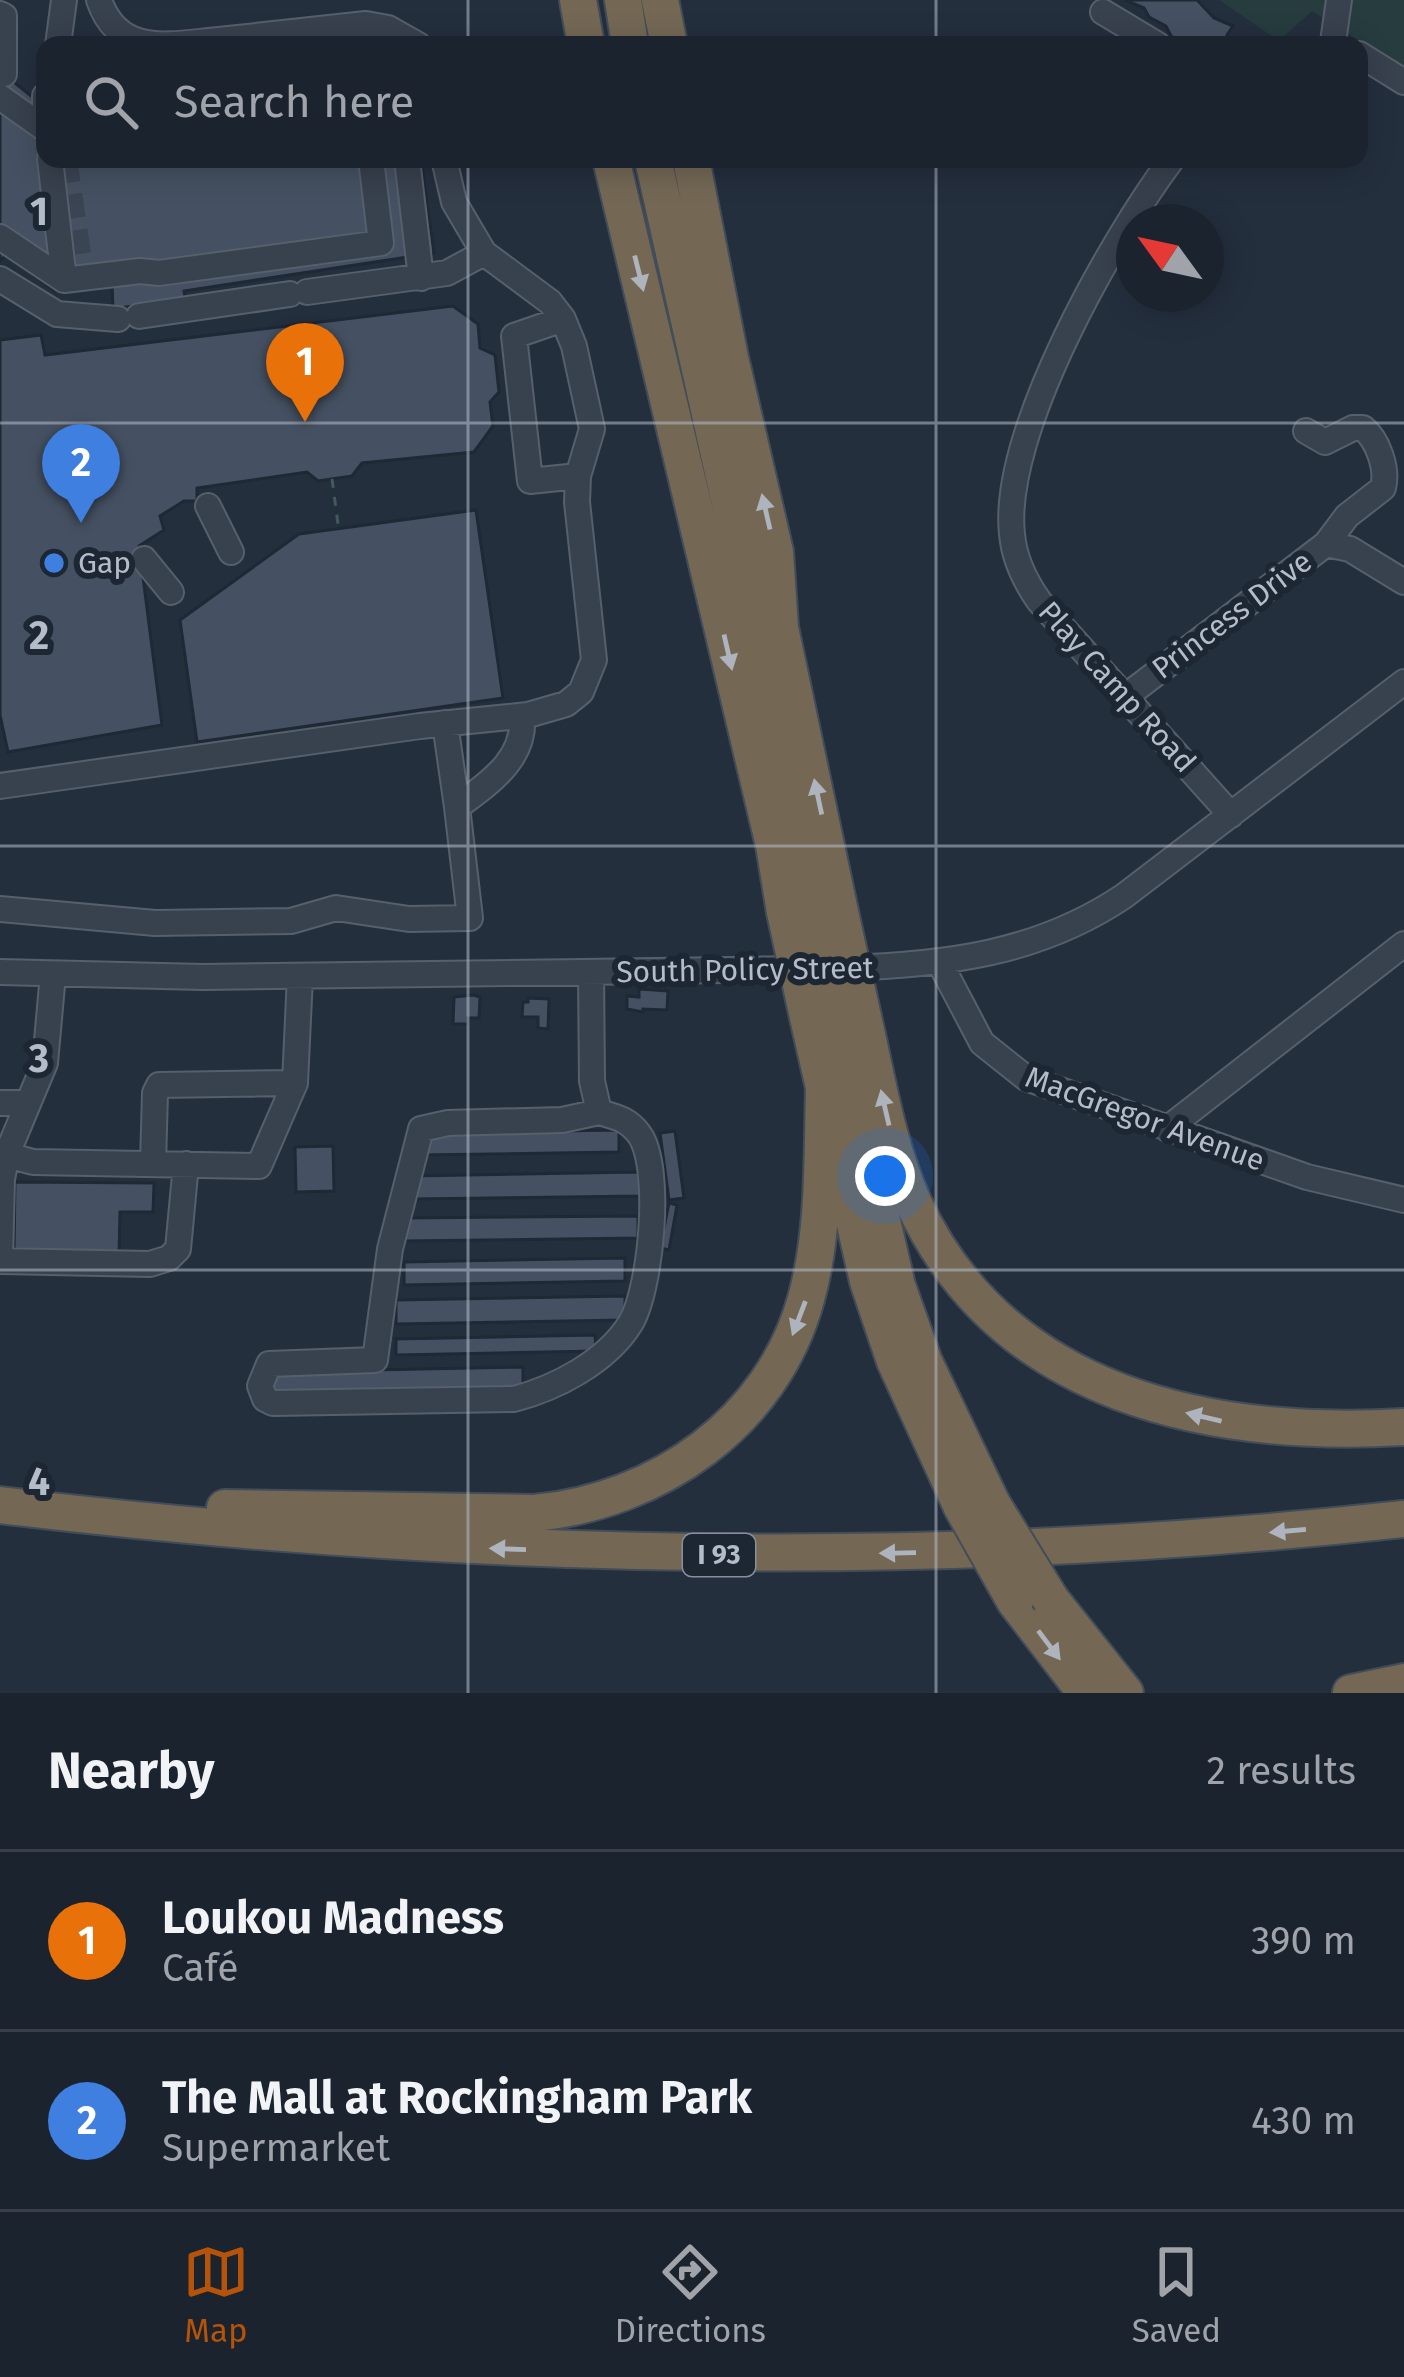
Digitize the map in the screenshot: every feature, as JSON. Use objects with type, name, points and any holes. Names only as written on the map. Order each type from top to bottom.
[{"type":"highway","points":[[578,0],[584,36]]},
{"type":"highway","points":[[622,0],[628,36]]},
{"type":"highway","points":[[660,0],[666,36]]},
{"type":"highway","points":[[613,168],[774,845],[813,912]]},
{"type":"highway","points":[[655,168],[733,517],[753,635],[835,1017],[898,1286],[977,1505]]},
{"type":"highway","points":[[694,168],[730,358],[775,552],[813,912],[835,1017],[920,1214],[959,1277],[1024,1339],[1101,1383],[1209,1419],[1321,1431],[1404,1427]]},
{"type":"highway","points":[[733,517],[780,628]]},
{"type":"highway","points":[[17,1507],[368,1508],[535,1514],[597,1503],[658,1480],[732,1424],[759,1393],[794,1333],[814,1260],[821,1203],[824,1088],[835,1017]]},
{"type":"highway","points":[[824,1088],[868,1281],[895,1360],[1033,1600],[1101,1688]]},
{"type":"highway","name":"I 93","points":[[17,1507],[429,1545],[722,1555],[1078,1547],[1404,1520]]},
{"type":"highway","points":[[1351,1693],[1404,1682]]},
{"type":"street","points":[[59,36],[64,0]]},
{"type":"street","points":[[100,0],[108,22],[129,36]]},
{"type":"street","points":[[1331,36],[1340,0]]},
{"type":"street","points":[[1103,12],[1137,36]]},
{"type":"street","points":[[0,14],[4,16],[2,85],[36,116]]},
{"type":"street","points":[[273,36],[366,24],[403,36]]},
{"type":"street","points":[[1368,59],[1404,82]]},
{"type":"street","points":[[52,168],[74,284],[88,319]]},
{"type":"street","points":[[0,237],[74,284],[140,271],[159,273],[381,243],[371,168]]},
{"type":"street","points":[[408,168],[422,278]]},
{"type":"street","points":[[0,786],[521,716],[566,704],[581,692],[594,660],[578,476],[592,429],[574,346],[550,302],[484,253],[454,202],[447,168]]},
{"type":"street","name":"Play Camp Road","points":[[1166,168],[1112,250],[1044,385],[1012,494],[1014,550],[1028,586],[1231,814]]},
{"type":"street","points":[[0,279],[57,314],[88,319],[129,317],[422,278],[464,266],[484,253]]},
{"type":"street","points":[[563,319],[514,336],[530,481],[578,476]]},
{"type":"street","points":[[1306,431],[1325,442],[1363,428],[1375,442],[1384,470],[1383,488],[1347,516],[1325,544]]},
{"type":"street","points":[[208,506],[231,552]]},
{"type":"street","name":"Princess Drive","points":[[1125,697],[1325,544],[1350,549],[1404,582]]},
{"type":"street","points":[[144,559],[171,592]]},
{"type":"street","name":"South Policy Street","points":[[0,972],[591,973],[940,962],[1011,950],[1075,926],[1124,896],[1404,682]]},
{"type":"street","points":[[457,807],[515,754],[524,735],[521,716]]},
{"type":"street","points":[[0,909],[155,923],[291,920],[336,908],[410,919],[470,918],[445,723]]},
{"type":"street","points":[[1167,1129],[1404,944]]},
{"type":"street","name":"MacGregor Avenue","points":[[940,962],[971,1027],[1010,1068],[1043,1086],[1307,1177],[1404,1200]]},
{"type":"street","points":[[591,973],[592,1082],[599,1112]]},
{"type":"street","points":[[53,974],[50,1045],[4,1153],[0,1261],[150,1264],[170,1258],[178,1249],[185,1164]]},
{"type":"street","points":[[298,1020],[338,975]]},
{"type":"street","points":[[4,1153],[33,1162],[259,1166],[292,1093],[300,976]]},
{"type":"street","points":[[153,1164],[154,1093],[159,1085],[292,1093]]},
{"type":"street","points":[[0,1102],[26,1103]]},
{"type":"street","points":[[599,1112],[626,1120],[645,1144],[654,1211],[638,1305],[630,1324],[608,1348],[538,1392],[514,1399],[273,1403],[265,1399],[260,1386],[269,1364],[375,1360],[390,1249],[421,1129],[448,1123],[562,1120],[599,1112]]},
{"type":"path","points":[[332,479],[338,524]]},
{"type":"green space","points":[[1219,0],[1404,0],[1404,69],[1368,46],[1368,36],[1352,36],[1312,11],[1284,36],[1272,36]]},
{"type":"building","points":[[1125,0],[1197,0],[1214,18],[1233,26],[1228,36],[1171,36],[1144,8]]},
{"type":"building","points":[[0,71],[36,100],[36,168],[422,168],[434,253],[184,291],[185,298],[113,309],[112,283],[55,291],[7,254],[0,261]]},
{"type":"building","points":[[453,306],[478,324],[480,348],[495,355],[499,392],[490,402],[493,426],[474,452],[362,463],[352,476],[318,481],[307,472],[197,488],[197,501],[184,501],[160,516],[164,530],[139,546],[162,725],[8,752],[0,715],[0,340],[41,335],[45,355]]},
{"type":"building","points":[[476,510],[503,698],[197,742],[180,620],[299,534]]},
{"type":"building","points":[[639,989],[668,991],[667,1010],[627,1009],[627,996],[639,997]]},
{"type":"building","points":[[454,997],[480,997],[479,1018],[453,1024]]},
{"type":"building","points":[[528,998],[549,999],[548,1029],[538,1028],[538,1017],[522,1017]]},
{"type":"building","points":[[619,1130],[619,1152],[420,1155],[420,1133]]},
{"type":"building","points":[[675,1131],[684,1198],[669,1200],[660,1133]]},
{"type":"building","points":[[333,1146],[334,1191],[296,1192],[295,1147]]},
{"type":"building","points":[[639,1172],[640,1196],[411,1199],[411,1176]]},
{"type":"building","points":[[15,1182],[154,1183],[153,1212],[120,1212],[119,1253],[14,1252]]},
{"type":"building","points":[[669,1203],[677,1205],[669,1250],[660,1248]]},
{"type":"building","points":[[638,1216],[638,1238],[402,1241],[402,1218]]},
{"type":"building","points":[[625,1258],[625,1281],[404,1285],[404,1262]]},
{"type":"building","points":[[625,1296],[625,1320],[396,1324],[396,1300]]},
{"type":"building","points":[[595,1335],[596,1351],[396,1355],[396,1339]]},
{"type":"building","points":[[523,1367],[523,1390],[271,1395],[271,1372]]},
{"type":"tunnel","points":[[66,168],[84,287]]},
{"type":"place","name":"Loukou Madness","points":[[305,422]]},
{"type":"place","name":"The Mall at Rockingham Park","points":[[81,523]]},
{"type":"place","name":"Gap","points":[[54,563]]}]
